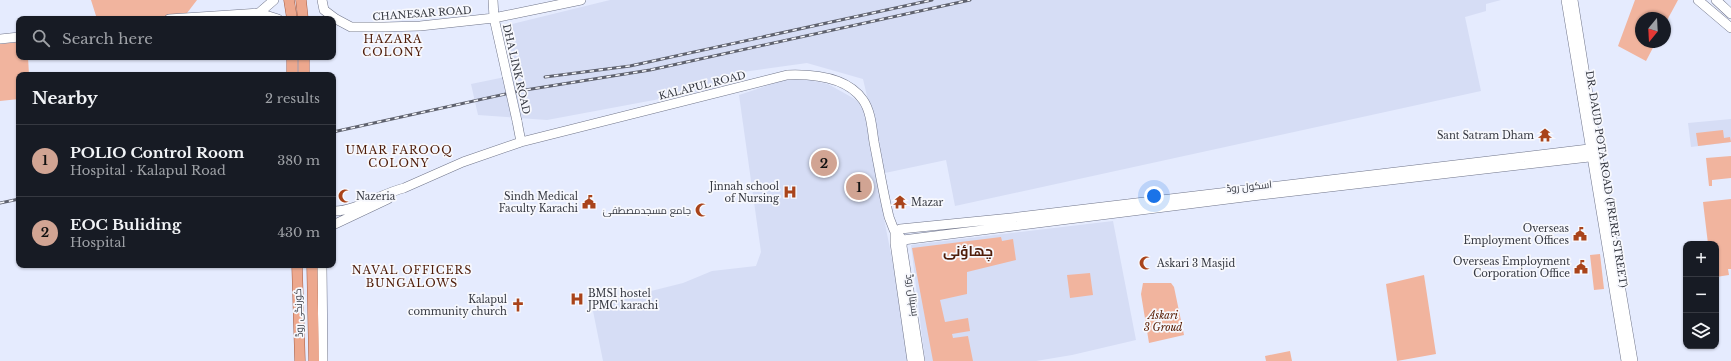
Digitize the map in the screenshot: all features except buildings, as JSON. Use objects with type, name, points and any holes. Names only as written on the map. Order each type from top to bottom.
[{"type":"main road","points":[[259,13],[274,0]]},
{"type":"main road","points":[[290,0],[292,16]]},
{"type":"main road","points":[[301,0],[303,16]]},
{"type":"main road","name":"CHANESAR ROAD","points":[[322,0],[324,10],[332,16]]},
{"type":"main road","name":"DHA LINK ROAD","points":[[493,0],[494,18],[521,142]]},
{"type":"main road","name":"CHANESAR ROAD","points":[[336,19],[351,27],[420,26],[494,18],[581,0]]},
{"type":"main road","name":"DR. DAUD POTA ROAD (FRERE STREET)","points":[[1566,0],[1594,152],[1613,239],[1633,361]]},
{"type":"main road","name":"DR. DAUD POTA ROAD (FRERE STREET)","points":[[1573,0],[1594,152],[1626,361]]},
{"type":"main road","points":[[1698,0],[1731,28]]},
{"type":"main road","points":[[1716,0],[1731,14]]},
{"type":"main road","points":[[214,16],[259,13],[268,16]]},
{"type":"main road","points":[[0,39],[16,37]]},
{"type":"main road","points":[[292,60],[292,72]]},
{"type":"main road","points":[[304,60],[304,72]]},
{"type":"main road","name":"KALAPUL ROAD","points":[[404,188],[463,162],[521,142],[788,75],[803,75],[826,78],[846,87],[857,94],[864,101],[890,222],[895,232],[903,240]]},
{"type":"main road","name":"اسکول روڈ","points":[[903,240],[1111,210],[1594,152]]},
{"type":"main road","points":[[336,210],[346,209],[404,188]]},
{"type":"main road","points":[[336,224],[396,195],[404,188]]},
{"type":"main road","name":"اسکول روڈ","points":[[895,232],[900,229],[1111,210]]},
{"type":"main road","name":"ہسپتال روڈ","points":[[895,232],[895,243],[912,361]]},
{"type":"main road","name":"ہسپتال روڈ","points":[[903,240],[902,246],[920,361]]},
{"type":"main road","name":"کورنگی روڈ","points":[[297,268],[300,361]]},
{"type":"main road","points":[[312,268],[314,361]]},
{"type":"main road","points":[[322,268],[323,361]]},
{"type":"shaded area","points":[[610,0],[1501,0],[1486,4],[1486,11],[1465,17],[1481,91],[955,206],[946,160],[885,173],[863,79],[807,63],[722,75],[724,87],[547,120],[478,115],[471,84],[515,75],[504,26]]},
{"type":"shaded area","points":[[803,79],[828,84],[853,98],[865,109],[879,193],[912,361],[603,361],[593,311],[619,299],[683,283],[712,271],[756,266],[761,252],[739,95],[784,80]]},
{"type":"shaded area","points":[[1731,119],[1731,142],[1691,147],[1688,123]]},
{"type":"shaded area","points":[[1113,221],[1136,340],[1072,355],[1036,361],[925,361],[911,245]]},
{"type":"green space","points":[[91,0],[197,0],[185,16],[96,16]]},
{"type":"green space","points":[[1635,0],[1678,0],[1671,13],[1635,12],[1635,48],[1653,48],[1646,61],[1618,46]]},
{"type":"green space","points":[[16,42],[16,60],[28,60],[29,72],[16,72],[16,99],[0,101],[0,44]]},
{"type":"green space","points":[[1723,130],[1724,138],[1730,137],[1731,142],[1698,146],[1696,133]]},
{"type":"green space","points":[[1731,156],[1731,178],[1712,180],[1712,186],[1709,186],[1706,158]]},
{"type":"green space","points":[[1731,199],[1731,269],[1728,269],[1729,275],[1719,277],[1719,241],[1708,241],[1703,202]]},
{"type":"green space","points":[[1001,237],[1002,241],[1013,239],[1016,260],[967,272],[967,294],[940,300],[945,322],[968,318],[970,331],[952,334],[953,338],[968,336],[973,361],[933,361],[912,248]]},
{"type":"green space","points":[[1600,254],[1604,289],[1594,290],[1590,255]]},
{"type":"green space","points":[[1090,273],[1093,295],[1070,298],[1067,275]]},
{"type":"green space","points":[[1424,275],[1436,354],[1397,361],[1386,284]]},
{"type":"green space","name":"Askari 3 Groud","points":[[1143,283],[1171,283],[1174,287],[1184,335],[1149,343],[1141,294]]},
{"type":"green space","points":[[1290,351],[1292,361],[1266,361],[1265,356]]},
{"type":"railway","points":[[545,77],[630,66],[932,0]]},
{"type":"railway","points":[[336,131],[519,91],[650,70],[970,0]]},
{"type":"railway","points":[[0,203],[16,200]]},
{"type":"place","name":"Sant Satram Dham","points":[[1545,135]]},
{"type":"place","name":"EOC Buliding","points":[[824,163]]},
{"type":"place","name":"POLIO Control Room","points":[[859,187]]},
{"type":"place","name":"Jinnah school of Nursing","points":[[790,192]]},
{"type":"place","name":"Nazeria","points":[[345,196]]},
{"type":"place","name":"Sindh Medical Faculty Karachi","points":[[589,202]]},
{"type":"place","name":"Mazar","points":[[900,202]]},
{"type":"place","name":"جامع مسجدمصطفیٰ","points":[[702,210]]},
{"type":"place","name":"Overseas Employment Offices","points":[[1580,234]]},
{"type":"place","name":"Askari 3 Masjid","points":[[1146,263]]},
{"type":"place","name":"Overseas Employment Corporation Office","points":[[1581,267]]},
{"type":"place","name":"BMSI hostel JPMC karachi","points":[[577,299]]},
{"type":"place","name":"Kalapul community church","points":[[518,305]]},
{"type":"district","name":"HAZARA COLONY","points":[[393,45]]},
{"type":"district","name":"UMAR FAROOQ COLONY","points":[[399,156]]},
{"type":"district","name":"چھاؤنی","points":[[968,251]]},
{"type":"district","name":"NAVAL OFFICERS BUNGALOWS","points":[[412,276]]}]
